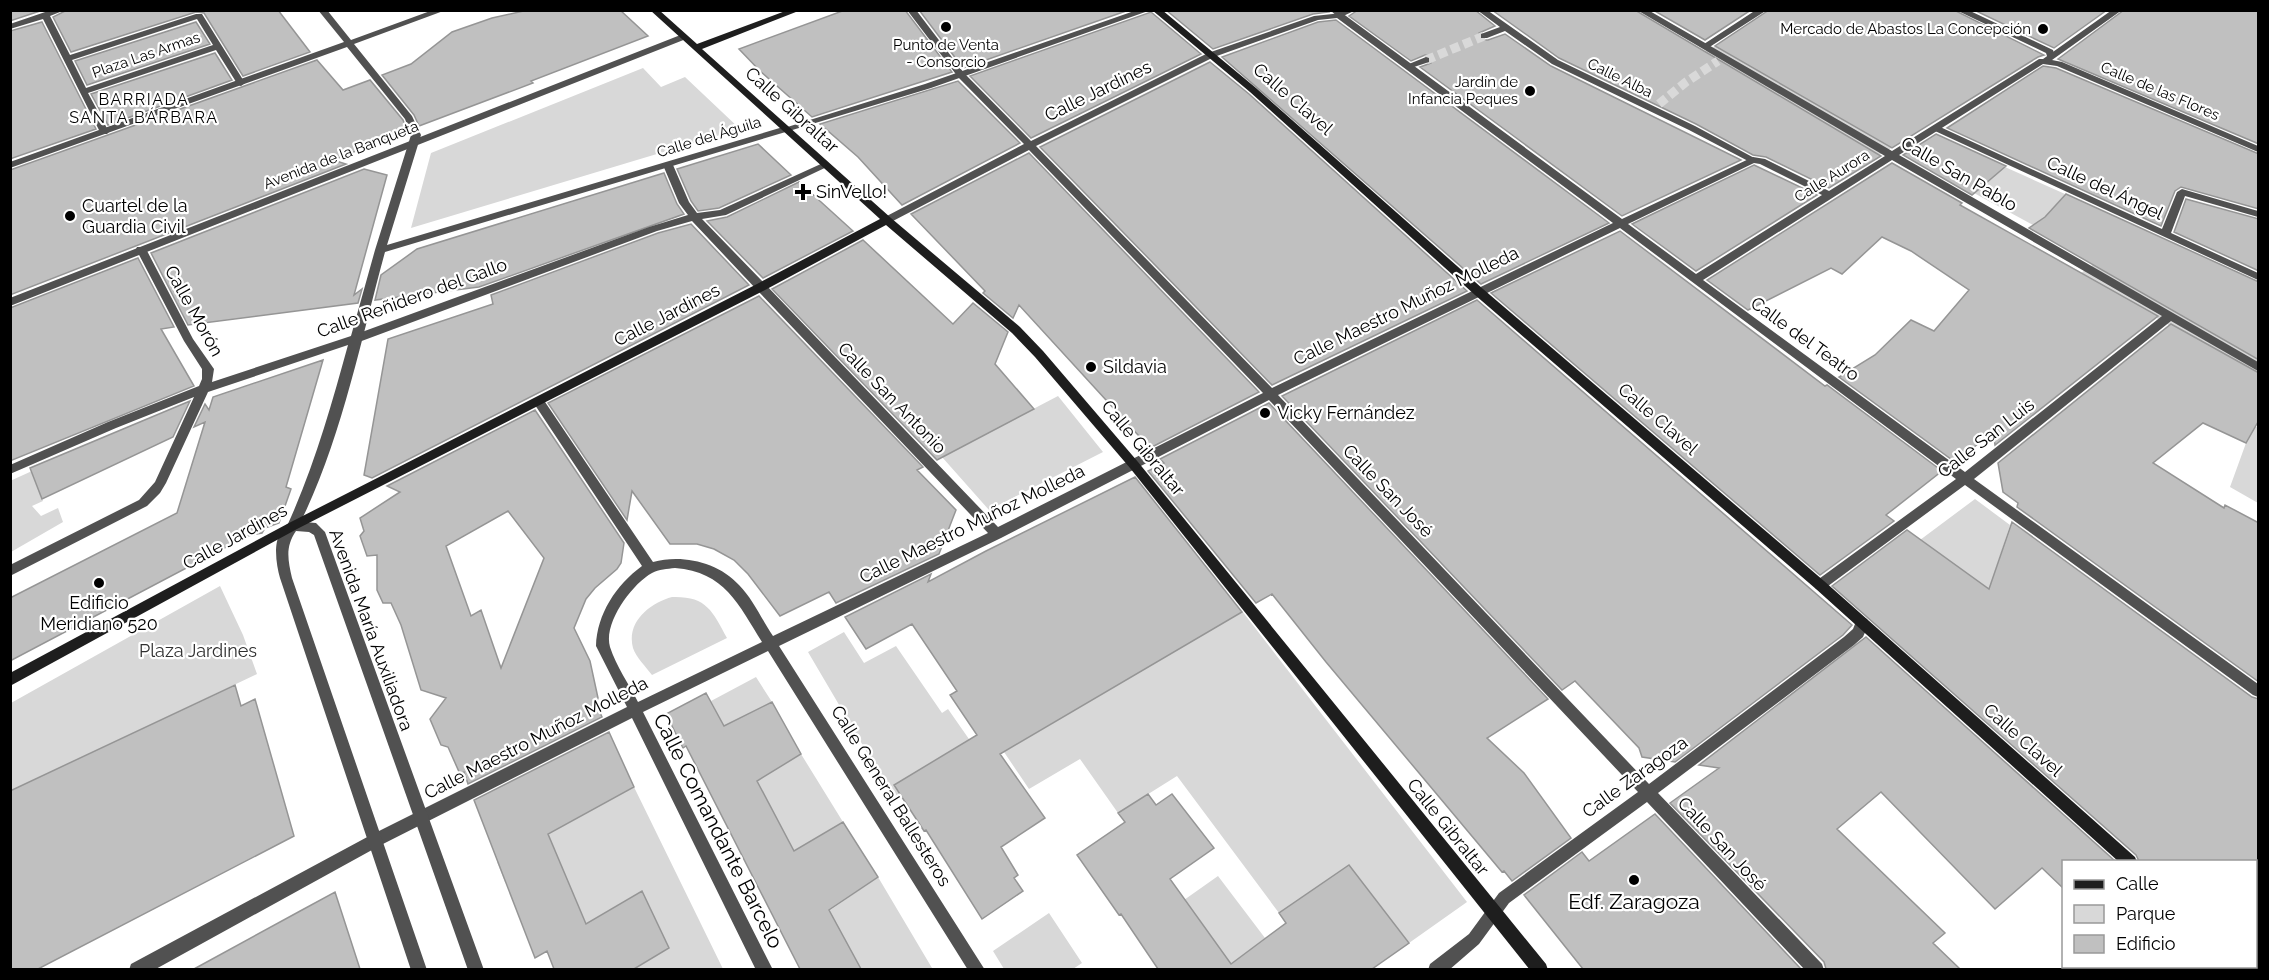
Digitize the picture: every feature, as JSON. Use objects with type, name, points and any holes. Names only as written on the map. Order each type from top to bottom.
[{"type":"main road","name":"Calle Gibraltar","points":[[654,10],[887,220],[1016,330],[1057,374],[1134,465],[1540,969]]},
{"type":"main road","points":[[696,48],[797,10]]},
{"type":"main road","name":"Calle Clavel","points":[[1156,10],[1253,90],[1479,292],[1821,585],[2129,860]]},
{"type":"main road","name":"Calle Jardines","points":[[10,680],[293,526],[539,402],[887,220]]},
{"type":"street","points":[[10,27],[62,10]]},
{"type":"street","points":[[322,10],[409,118],[415,128],[416,142],[380,250],[327,442],[310,489],[293,526],[283,538],[280,551],[286,578],[419,969]]},
{"type":"street","points":[[10,165],[442,10]]},
{"type":"street","name":"Calle San José","points":[[911,10],[961,75],[1028,146],[1270,394],[1816,969]]},
{"type":"street","name":"Calle del Águila","points":[[380,250],[961,75],[1147,10]]},
{"type":"street","name":"Calle Jardines","points":[[887,220],[1028,146],[1211,55],[1317,18],[1352,10]]},
{"type":"street","name":"Calle Alba","points":[[1481,10],[1556,62],[1656,106],[1753,160]]},
{"type":"street","name":"Calle San Pablo","points":[[1641,10],[1705,46],[1721,59],[1894,155],[2259,367]]},
{"type":"street","points":[[1705,46],[1763,10]]},
{"type":"street","name":"Calle de las Flores","points":[[1960,10],[2049,52],[2048,60],[2259,149]]},
{"type":"street","name":"Calle Aurora","points":[[1695,280],[1938,129],[2039,63],[2048,60],[2118,10]]},
{"type":"street","name":"Plaza Las Armas","points":[[105,132],[67,59],[197,13],[241,83]]},
{"type":"street","name":"Calle del Teatro","points":[[1336,13],[1965,479],[2259,691]]},
{"type":"street","points":[[46,16],[67,59]]},
{"type":"street","points":[[1484,36],[1505,28]]},
{"type":"street","name":"Avenida de la Banqueta","points":[[10,302],[683,37]]},
{"type":"street","name":"Plaza Las Armas","points":[[83,92],[218,46]]},
{"type":"street","points":[[1408,66],[1426,60]]},
{"type":"street","name":"Calle del Ángel","points":[[1938,129],[2259,277]]},
{"type":"street","points":[[1753,160],[1767,163],[1829,195]]},
{"type":"street","name":"Calle Maestro Muñoz Molleda","points":[[137,969],[376,840],[997,534],[1270,394],[1753,160]]},
{"type":"street","name":"Calle San Antonio","points":[[668,165],[684,203],[694,217],[997,534]]},
{"type":"street","name":"Calle Reñidero del Gallo","points":[[10,470],[112,425],[203,389],[355,339],[653,230],[694,217],[732,210],[826,165]]},
{"type":"street","points":[[2165,234],[2182,192],[2259,214]]},
{"type":"street","name":"Calle Morón","points":[[141,249],[189,341],[208,369],[203,389]]},
{"type":"street","name":"Calle San Luis","points":[[1821,585],[1965,479],[2170,316]]},
{"type":"street","points":[[10,571],[127,512],[151,496],[160,483],[203,389]]},
{"type":"street","points":[[539,402],[650,568]]},
{"type":"street","name":"Avenida María Auxiliadora","points":[[293,526],[312,527],[319,532],[471,968]]},
{"type":"street","name":"Calle General Ballesteros","points":[[650,568],[671,563],[684,564],[713,572],[726,579],[736,590],[977,969]]},
{"type":"street","name":"Calle Comandante Barcelo","points":[[650,568],[620,597],[608,613],[602,630],[603,646],[765,969]]},
{"type":"street","name":"Calle Zaragoza","points":[[1436,969],[1474,939],[1486,925],[1492,911],[1511,892],[1850,641],[1858,633],[1862,623]]},
{"type":"green space","points":[[1723,42],[1904,141],[1870,160],[1701,54]]},
{"type":"green space","points":[[643,68],[661,87],[685,77],[740,129],[411,228],[431,153]]},
{"type":"green space","points":[[2005,167],[2065,194],[2050,211],[2060,216],[2043,219],[2033,225],[1974,193]]},
{"type":"green space","points":[[2094,264],[2258,349],[2258,378],[2081,273]]},
{"type":"green space","points":[[1058,396],[1103,452],[989,510],[942,457]]},
{"type":"green space","points":[[2255,426],[2258,428],[2258,503],[2230,487],[2246,443]]},
{"type":"green space","points":[[32,471],[43,501],[32,506],[41,516],[58,508],[63,522],[11,552],[10,481]]},
{"type":"green space","points":[[1975,499],[2010,525],[1998,562],[1994,593],[1920,540]]},
{"type":"green space","name":"Plaza Jardines","points":[[220,586],[243,635],[257,674],[11,791],[11,703]]},
{"type":"green space","points":[[672,597],[693,599],[707,607],[727,638],[652,675],[634,651],[633,630],[636,622],[648,609]]},
{"type":"green space","points":[[1242,611],[1467,902],[1409,943],[1349,865],[1279,913],[1177,776],[1118,813],[1080,759],[1029,789],[1004,752]]},
{"type":"green space","points":[[844,632],[864,663],[896,646],[942,713],[948,709],[978,752],[895,800],[808,652]]},
{"type":"green space","points":[[756,677],[772,702],[724,726],[711,701]]},
{"type":"green space","points":[[801,754],[843,822],[794,851],[757,781]]},
{"type":"green space","points":[[634,787],[723,969],[634,969],[669,948],[642,891],[586,924],[521,874],[505,882],[497,862]]},
{"type":"green space","points":[[1218,876],[1265,938],[1231,964],[1184,900]]},
{"type":"green space","points":[[878,877],[932,968],[930,970],[861,969],[829,911]]},
{"type":"green space","points":[[1049,913],[1082,963],[1073,969],[1004,969],[993,951]]},
{"type":"building","points":[[10,10],[43,10],[10,21]]},
{"type":"building","points":[[67,10],[278,10],[310,52],[243,76],[204,13],[196,12],[71,52],[53,17]]},
{"type":"building","points":[[528,10],[620,10],[648,36],[419,126],[414,115],[382,75],[411,64],[452,32],[492,18]]},
{"type":"building","points":[[845,10],[905,10],[952,72],[812,117],[739,49]]},
{"type":"building","points":[[919,10],[1129,10],[963,68]]},
{"type":"building","points":[[1166,10],[1328,10],[1329,12],[1313,14],[1213,49]]},
{"type":"building","points":[[1358,10],[1475,10],[1495,26],[1479,33],[1479,40],[1488,40],[1505,34],[1551,66],[1741,160],[1622,216],[1420,67],[1431,63],[1430,56],[1425,55],[1411,61],[1349,16]]},
{"type":"building","points":[[1492,10],[1635,10],[1881,156],[1829,188],[1766,157],[1753,155],[1696,124],[1559,58]]},
{"type":"building","points":[[1653,10],[1751,10],[1705,40]]},
{"type":"building","points":[[1769,10],[1954,10],[2044,55],[1892,148],[1715,46]]},
{"type":"building","name":"Mercado de Abastos La Concepción","points":[[1974,10],[2107,10],[2054,48]]},
{"type":"building","points":[[2124,10],[2259,10],[2259,144],[2058,59]]},
{"type":"building","points":[[1151,12],[1201,54],[1031,138],[970,76]]},
{"type":"building","points":[[1336,20],[1609,223],[1481,284],[1222,57],[1318,22]]},
{"type":"building","points":[[42,22],[96,129],[10,159],[10,31]]},
{"type":"building","points":[[196,22],[210,44],[87,85],[75,61]]},
{"type":"building","points":[[215,53],[232,80],[108,125],[91,94]]},
{"type":"building","points":[[317,60],[343,90],[370,80],[403,120],[407,131],[333,160],[346,164],[10,295],[10,170]]},
{"type":"building","points":[[1210,62],[1249,94],[1467,291],[1272,385],[1040,147]]},
{"type":"building","points":[[2043,66],[2056,68],[2259,154],[2259,209],[2181,187],[2175,191],[2161,226],[1947,128]]},
{"type":"building","points":[[958,81],[1020,143],[902,205],[858,157],[820,124]]},
{"type":"building","points":[[1936,134],[2006,166],[1972,195],[1903,155]]},
{"type":"building","points":[[758,144],[791,175],[719,208],[698,211],[677,169]]},
{"type":"building","points":[[1029,153],[1259,392],[1150,448],[1019,305],[1013,318],[983,293],[985,291],[911,214]]},
{"type":"building","points":[[1892,163],[1962,203],[1960,205],[2158,316],[1995,445],[1993,432],[1955,462],[1839,377],[1875,355],[1911,320],[1934,331],[1969,290],[1911,251],[1882,237],[1842,274],[1831,268],[1748,310],[1707,280]]},
{"type":"building","points":[[1754,165],[1817,195],[1696,271],[1632,224]]},
{"type":"building","points":[[364,169],[387,175],[354,295],[362,289],[358,303],[188,325],[151,253]]},
{"type":"building","points":[[664,173],[677,204],[684,214],[479,287],[375,300],[381,275],[417,249]]},
{"type":"building","points":[[799,182],[853,231],[763,278],[707,221],[727,217]]},
{"type":"building","points":[[2066,194],[2259,282],[2259,360],[2029,228],[2045,217]]},
{"type":"building","points":[[2186,199],[2259,219],[2259,271],[2174,232]]},
{"type":"building","points":[[691,224],[749,285],[372,478],[364,475],[388,339],[493,304],[491,295],[658,233]]},
{"type":"building","points":[[1620,231],[1942,471],[1886,515],[1894,521],[1820,575],[1491,293]]},
{"type":"building","points":[[863,240],[953,324],[973,303],[1008,332],[995,364],[1034,409],[937,460],[772,289]]},
{"type":"building","points":[[138,258],[174,327],[161,329],[194,386],[10,461],[10,308]]},
{"type":"building","points":[[759,296],[923,467],[917,470],[956,510],[939,554],[836,603],[829,592],[780,616],[748,574],[734,560],[714,549],[697,544],[670,544],[632,491],[627,520],[548,403]]},
{"type":"building","points":[[1477,300],[1852,625],[1843,635],[1675,762],[1642,757],[1639,748],[1575,681],[1562,690],[1282,396]]},
{"type":"building","points":[[2171,324],[2259,373],[2259,420],[2246,443],[2203,423],[2153,463],[2224,508],[2225,505],[2259,523],[2259,682],[2017,507],[2018,503],[2003,492],[1998,463]]},
{"type":"building","points":[[323,360],[286,487],[291,489],[279,523],[265,528],[262,533],[247,536],[10,661],[10,598],[177,513],[205,422],[194,427],[205,404],[209,410],[213,397]]},
{"type":"building","points":[[190,401],[173,437],[42,499],[30,468]]},
{"type":"building","points":[[1269,403],[1548,699],[1487,738],[1524,773],[1571,838],[1512,881],[1326,662],[1272,594],[1256,603],[1148,471],[1164,463],[1160,459]]},
{"type":"building","points":[[535,410],[624,543],[621,563],[586,599],[574,628],[590,661],[598,698],[596,704],[602,717],[468,784],[464,772],[460,774],[448,747],[441,745],[430,719],[446,698],[421,690],[401,625],[391,603],[383,603],[377,590],[377,555],[367,556],[360,536],[364,531],[360,518],[400,492],[387,486]],"holes":[[[508,511],[544,558],[501,668],[481,610],[471,616],[446,546]]]},
{"type":"building","points":[[1135,477],[1242,612],[1000,754],[1045,818],[1001,847],[1018,875],[1014,878],[1023,891],[982,919],[926,830],[924,831],[894,785],[977,735],[950,695],[957,691],[912,624],[866,649],[845,617],[931,574],[928,582]]},
{"type":"building","points":[[2012,522],[2252,697],[2259,699],[2259,861],[2138,860],[2136,855],[1832,586],[1907,530],[1989,589]]},
{"type":"building","points":[[1866,637],[2114,860],[2062,860],[2062,887],[2042,868],[1995,909],[1881,792],[1837,829],[1945,933],[1933,943],[1960,969],[1826,969],[1824,962],[1670,803],[1719,768],[1699,765]]},
{"type":"building","points":[[235,685],[241,706],[255,699],[294,836],[38,969],[10,969],[10,791]]},
{"type":"building","points":[[706,693],[724,726],[772,702],[801,754],[757,781],[794,851],[843,822],[878,877],[829,910],[861,969],[800,969],[686,746],[683,748],[666,714]]},
{"type":"building","points":[[609,732],[634,787],[548,834],[586,924],[642,891],[669,948],[634,969],[554,969],[547,951],[535,958],[474,800]]},
{"type":"building","points":[[1148,794],[1156,805],[1172,794],[1214,848],[1170,879],[1231,964],[1286,923],[1279,913],[1349,865],[1409,943],[1372,969],[1158,969],[1077,855],[1125,822],[1118,813]]},
{"type":"building","name":"Edf. Zaragoza","points":[[1655,814],[1801,969],[1583,969],[1524,895],[1582,852],[1589,861]]},
{"type":"building","points":[[335,892],[360,969],[194,969],[302,910]]},
{"type":"tunnel","points":[[1426,60],[1484,36]]},
{"type":"tunnel","points":[[1659,104],[1686,82],[1718,61]]},
{"type":"place","name":"Punto de Venta - Consorcio","points":[[946,27]]},
{"type":"place","name":"Mercado de Abastos La Concepción","points":[[2043,29]]},
{"type":"place","name":"Jardín de Infancia Peques","points":[[1530,91]]},
{"type":"place","name":"SinVello!","points":[[803,192]]},
{"type":"place","name":"Cuartel de la Guardia Civil","points":[[70,216]]},
{"type":"place","name":"Sildavia","points":[[1091,367]]},
{"type":"place","name":"Vicky Fernández","points":[[1265,413]]},
{"type":"place","name":"Edificio Meridiano 520","points":[[99,583]]},
{"type":"place","name":"Edf. Zaragoza","points":[[1634,880]]},
{"type":"district","name":"BARRIADA SANTA BÁRBARA","points":[[144,108]]}]
